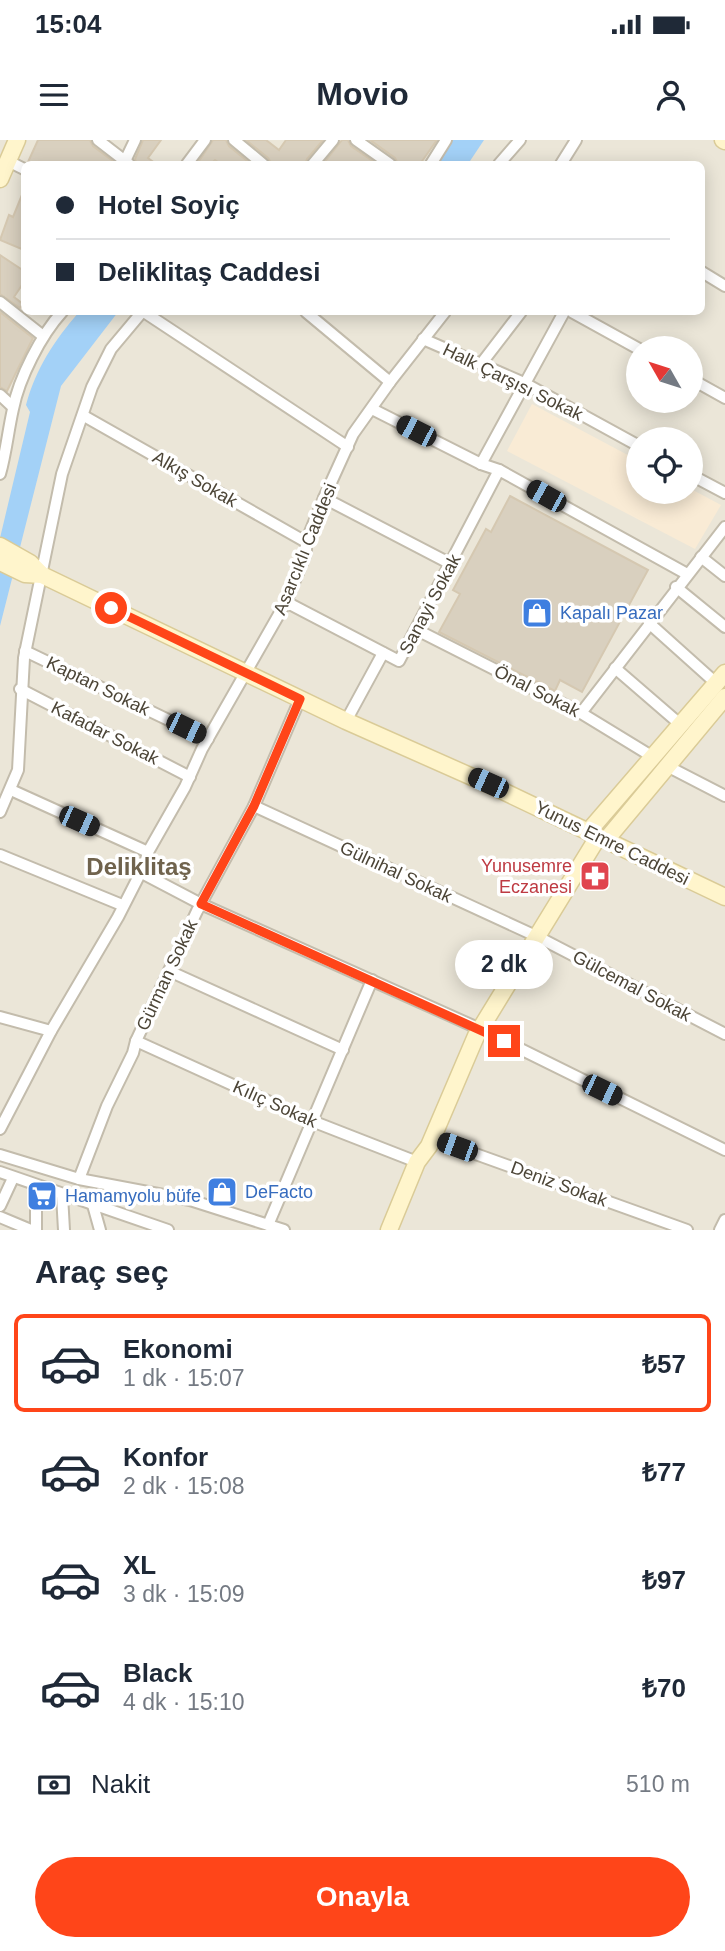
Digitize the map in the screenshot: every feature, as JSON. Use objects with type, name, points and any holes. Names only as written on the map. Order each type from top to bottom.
[{"type":"main road","points":[[0,180],[17,140]]},
{"type":"main road","name":"Yunus Emre Caddesi","points":[[0,546],[30,563],[43,575],[346,721],[488,783],[725,897]]},
{"type":"main road","name":"Yunus Emre Caddesi","points":[[0,562],[25,574],[43,575]]},
{"type":"main road","points":[[660,762],[681,725],[722,685]]},
{"type":"main road","points":[[389,1230],[417,1162],[431,1138],[480,1029],[597,836],[722,685]]},
{"type":"street","points":[[98,140],[124,161]]},
{"type":"street","points":[[128,161],[135,140]]},
{"type":"street","points":[[189,161],[205,140]]},
{"type":"street","points":[[234,140],[258,161]]},
{"type":"street","points":[[316,161],[333,140]]},
{"type":"street","points":[[356,140],[386,161]]},
{"type":"street","points":[[433,161],[446,140]]},
{"type":"street","points":[[502,161],[520,140]]},
{"type":"street","points":[[563,161],[576,140]]},
{"type":"street","points":[[8,161],[21,168]]},
{"type":"street","points":[[705,274],[725,286]]},
{"type":"street","points":[[0,302],[43,336]]},
{"type":"street","points":[[0,474],[8,445],[13,407],[43,336],[60,315]]},
{"type":"street","points":[[0,812],[18,770],[22,706],[20,689],[25,651],[62,474],[92,387],[111,349],[140,315]]},
{"type":"street","points":[[148,315],[348,447]]},
{"type":"street","points":[[310,315],[390,383]]},
{"type":"street","name":"Asarcıklı Caddesi","points":[[0,1129],[51,1031],[118,917],[148,852],[208,739],[286,602],[306,553],[306,542],[353,435],[443,315]]},
{"type":"street","points":[[481,364],[519,315]]},
{"type":"street","points":[[481,464],[562,315]]},
{"type":"street","points":[[577,315],[626,342]]},
{"type":"street","name":"Halk Çarşısı Sokak","points":[[423,339],[524,383],[626,439]]},
{"type":"street","points":[[704,386],[725,398]]},
{"type":"street","points":[[0,395],[13,407]]},
{"type":"street","points":[[372,409],[481,464],[499,470],[687,574]]},
{"type":"street","name":"Alkış Sokak","points":[[84,416],[306,542]]},
{"type":"street","name":"Sanayi Sokak","points":[[286,602],[399,662],[499,470]]},
{"type":"street","points":[[703,481],[725,493]]},
{"type":"street","points":[[324,498],[451,564]]},
{"type":"street","points":[[581,713],[725,527]]},
{"type":"street","points":[[701,557],[725,576]]},
{"type":"street","points":[[677,587],[725,626]]},
{"type":"street","points":[[649,623],[722,685]]},
{"type":"street","name":"Önal Sokak","points":[[418,630],[581,713],[660,762],[725,796]]},
{"type":"street","name":"Kaptan Sokak","points":[[25,651],[208,739]]},
{"type":"street","points":[[346,721],[383,653]]},
{"type":"street","points":[[615,667],[681,725]]},
{"type":"street","name":"Kafadar Sokak","points":[[20,689],[190,777]]},
{"type":"street","name":"Gürman Sokak","points":[[79,1179],[107,1105],[133,1053],[136,1041],[201,904],[254,806],[300,699]]},
{"type":"street","points":[[10,790],[148,852]]},
{"type":"street","name":"Gülnihal Sokak","points":[[254,806],[538,937]]},
{"type":"street","points":[[0,855],[122,905]]},
{"type":"street","points":[[140,872],[201,904],[480,1029],[725,1150]]},
{"type":"street","name":"Gülcemal Sokak","points":[[538,937],[725,1034]]},
{"type":"street","points":[[169,971],[343,1050]]},
{"type":"street","points":[[268,1225],[372,980]]},
{"type":"street","points":[[0,1017],[51,1031]]},
{"type":"street","name":"Kılıç Sokak","points":[[136,1041],[312,1121],[417,1162]]},
{"type":"street","name":"Deniz Sokak","points":[[431,1138],[687,1230]]},
{"type":"street","points":[[0,1155],[79,1179],[190,1200],[284,1230]]},
{"type":"street","points":[[0,1172],[168,1230]]},
{"type":"street","points":[[0,1206],[13,1178]]},
{"type":"street","points":[[0,1217],[34,1230],[36,1186]]},
{"type":"street","points":[[62,1195],[64,1230]]},
{"type":"street","points":[[93,1205],[100,1230]]},
{"type":"street","points":[[720,1230],[725,1220]]},
{"type":"shaded area","points":[[0,140],[725,140],[725,1230],[0,1230]]},
{"type":"shaded area","points":[[532,404],[626,454],[626,504],[703,504],[703,495],[721,505],[695,549],[507,451]]},
{"type":"water","points":[[449,140],[484,140],[470,161],[440,161]]},
{"type":"water","points":[[77,315],[116,315],[61,386],[0,626],[0,538],[30,412],[26,405],[35,379]]},
{"type":"building","points":[[38,140],[90,140],[93,146],[113,161],[28,161]]},
{"type":"building","points":[[143,140],[161,140],[148,158],[152,161],[135,159]]},
{"type":"building","points":[[213,140],[226,140],[229,146],[247,161],[215,160],[199,161]]},
{"type":"building","points":[[246,140],[266,140],[279,150],[286,140],[323,140],[306,161],[270,161]]},
{"type":"building","points":[[342,140],[348,140],[351,146],[373,161],[325,161]]},
{"type":"building","points":[[370,140],[437,140],[422,161],[396,161]]},
{"type":"building","points":[[21,197],[21,249],[0,240],[9,215],[13,217]]},
{"type":"building","points":[[0,255],[21,269],[21,286],[14,297],[21,302],[21,307],[0,294]]},
{"type":"building","points":[[0,312],[33,338],[7,391],[0,387]]},
{"type":"building","name":"Kapalı Pazar","points":[[510,496],[648,570],[582,692],[560,680],[555,691],[439,632],[460,594],[453,590],[486,529],[491,532]]},
{"type":"place","name":"Kapalı Pazar","points":[[537,613]]},
{"type":"place","name":"Yunusemre Eczanesi","points":[[595,876]]},
{"type":"place","name":"DeFacto","points":[[222,1192]]},
{"type":"place","name":"Hamamyolu büfe","points":[[42,1196]]},
{"type":"district","name":"Deliklitaş","points":[[139,867]]},
{"type":"route","points":[[111,608],[300,699],[254,806],[201,904],[504,1041]]}]
